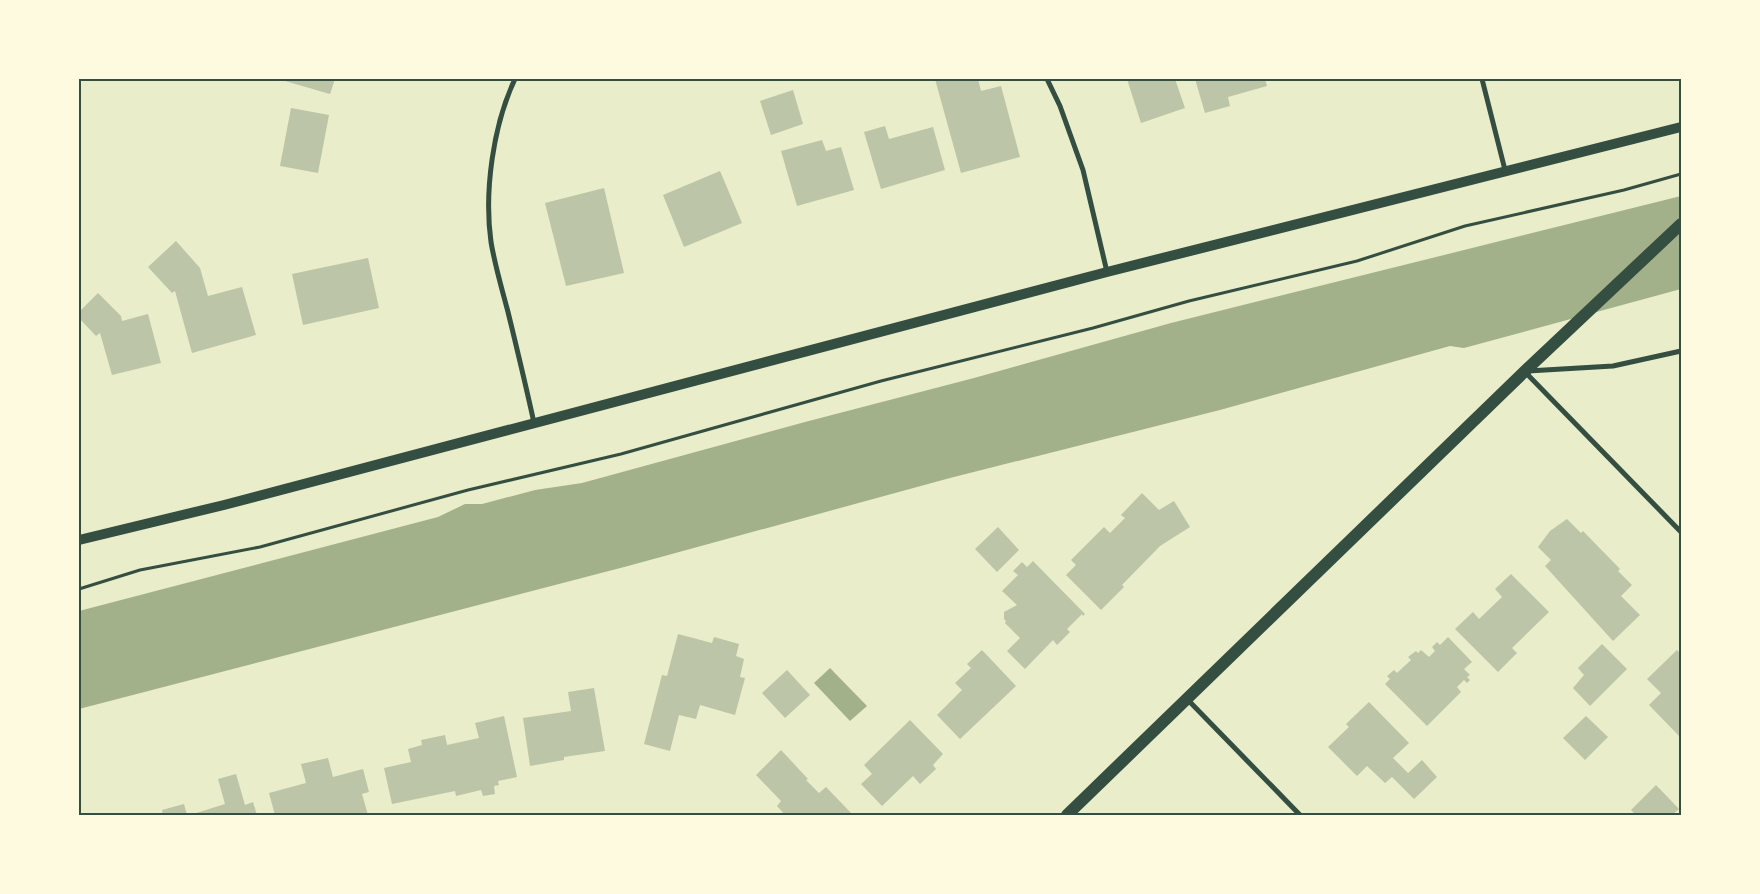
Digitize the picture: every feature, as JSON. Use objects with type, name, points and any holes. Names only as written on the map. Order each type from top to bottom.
[{"type":"main road","points":[[79,540],[224,505],[1107,272],[1681,127]]},
{"type":"main road","points":[[1067,815],[1525,371],[1681,224]]},
{"type":"street","points":[[515,79],[507,98],[495,140],[489,197],[490,228],[494,257],[534,423]]},
{"type":"street","points":[[1047,79],[1060,106],[1083,170],[1107,272]]},
{"type":"street","points":[[1482,79],[1505,170]]},
{"type":"street","points":[[1525,371],[1613,366],[1681,351]]},
{"type":"street","points":[[1525,371],[1681,532]]},
{"type":"street","points":[[1186,699],[1300,815]]},
{"type":"path","points":[[79,589],[140,570],[260,547],[468,490],[622,454],[881,381],[1093,328],[1189,301],[1357,261],[1465,226],[1624,190],[1681,174]]},
{"type":"shaded area","points":[[1681,196],[1681,289],[1464,348],[1450,346],[1220,410],[950,478],[628,566],[79,709],[79,611],[438,517],[465,504],[482,504],[535,490],[582,483],[1171,323]]},
{"type":"shaded area","points":[[830,668],[867,706],[850,721],[814,683]]},
{"type":"building","points":[[278,79],[335,79],[330,94]]},
{"type":"building","points":[[935,79],[978,79],[981,91],[1001,86],[1020,157],[961,173]]},
{"type":"building","points":[[1127,79],[1175,79],[1185,108],[1141,123]]},
{"type":"building","points":[[1195,79],[1265,79],[1267,86],[1228,97],[1230,106],[1205,113]]},
{"type":"building","points":[[793,90],[803,124],[771,135],[760,101]]},
{"type":"building","points":[[291,108],[329,115],[318,173],[280,166]]},
{"type":"building","points":[[885,126],[889,139],[933,127],[945,170],[881,189],[864,132]]},
{"type":"building","points":[[822,140],[826,151],[841,147],[854,190],[797,206],[781,151]]},
{"type":"building","points":[[720,171],[742,223],[684,247],[663,195]]},
{"type":"building","points":[[604,188],[624,273],[566,286],[545,203]]},
{"type":"building","points":[[176,241],[200,268],[208,296],[242,287],[256,335],[192,353],[175,291],[172,293],[148,267]]},
{"type":"building","points":[[368,258],[379,308],[303,325],[292,274]]},
{"type":"building","points":[[98,293],[121,316],[122,321],[148,314],[161,363],[112,375],[100,333],[96,336],[79,318],[79,312]]},
{"type":"building","points":[[1142,493],[1159,510],[1174,501],[1190,527],[1160,546],[1122,585],[1124,587],[1101,610],[1066,575],[1076,565],[1071,560],[1104,527],[1110,533],[1125,518],[1121,515]]},
{"type":"building","points":[[1567,519],[1581,533],[1583,531],[1620,569],[1618,571],[1632,585],[1621,596],[1640,615],[1613,641],[1545,566],[1551,560],[1538,547],[1550,531]]},
{"type":"building","points":[[998,527],[1019,550],[997,572],[975,549]]},
{"type":"building","points":[[1033,561],[1085,614],[1083,616],[1082,614],[1067,629],[1070,632],[1057,645],[1053,640],[1025,669],[1007,651],[1020,638],[1005,623],[1004,619],[1004,612],[1017,605],[1002,591],[1018,575],[1013,571],[1022,562],[1027,567]]},
{"type":"building","points":[[1511,574],[1549,612],[1512,648],[1517,653],[1498,672],[1455,629],[1473,612],[1479,619],[1502,597],[1495,589]]},
{"type":"building","points":[[678,634],[712,643],[714,637],[739,644],[736,656],[744,659],[740,677],[745,678],[735,715],[700,705],[696,719],[679,715],[670,751],[644,744],[662,675],[667,676]]},
{"type":"building","points":[[1448,637],[1472,662],[1464,669],[1470,675],[1467,677],[1470,680],[1467,683],[1464,680],[1457,687],[1461,692],[1427,726],[1385,684],[1390,679],[1387,676],[1394,670],[1397,673],[1411,660],[1408,657],[1416,651],[1418,653],[1421,650],[1429,657],[1435,651],[1432,647],[1437,642],[1440,645]]},
{"type":"building","points":[[1602,644],[1627,669],[1590,706],[1573,688],[1584,675],[1578,668]]},
{"type":"building","points":[[982,650],[1016,686],[960,739],[937,715],[962,690],[955,683],[971,668],[967,664]]},
{"type":"building","points":[[1677,650],[1681,654],[1681,738],[1649,705],[1661,693],[1647,679]]},
{"type":"building","points":[[787,670],[810,695],[785,718],[762,693]]},
{"type":"building","points":[[594,688],[605,751],[564,757],[564,760],[530,766],[523,718],[571,711],[568,692]]},
{"type":"building","points":[[1369,702],[1409,743],[1393,758],[1408,773],[1422,760],[1437,777],[1414,799],[1392,777],[1385,783],[1367,766],[1357,776],[1328,747],[1349,727],[1346,724]]},
{"type":"building","points":[[504,716],[517,777],[498,781],[499,785],[494,786],[495,794],[483,796],[481,790],[456,796],[455,791],[392,804],[384,768],[411,762],[408,749],[422,745],[421,740],[445,735],[447,745],[479,738],[475,723]]},
{"type":"building","points":[[1586,716],[1608,737],[1585,760],[1563,738]]},
{"type":"building","points":[[910,720],[943,754],[933,765],[936,769],[920,784],[913,776],[882,806],[861,784],[872,774],[864,765]]},
{"type":"building","points":[[781,750],[819,793],[826,787],[853,815],[785,815],[777,806],[781,801],[756,775]]},
{"type":"building","points":[[328,758],[333,777],[363,769],[369,792],[362,794],[368,815],[275,815],[269,793],[306,783],[301,764]]},
{"type":"building","points":[[236,774],[245,805],[253,802],[257,815],[190,815],[225,804],[218,779]]},
{"type":"building","points":[[1656,785],[1679,809],[1672,815],[1636,815],[1631,810]]},
{"type":"building","points":[[184,804],[187,815],[163,815],[162,810]]}]
